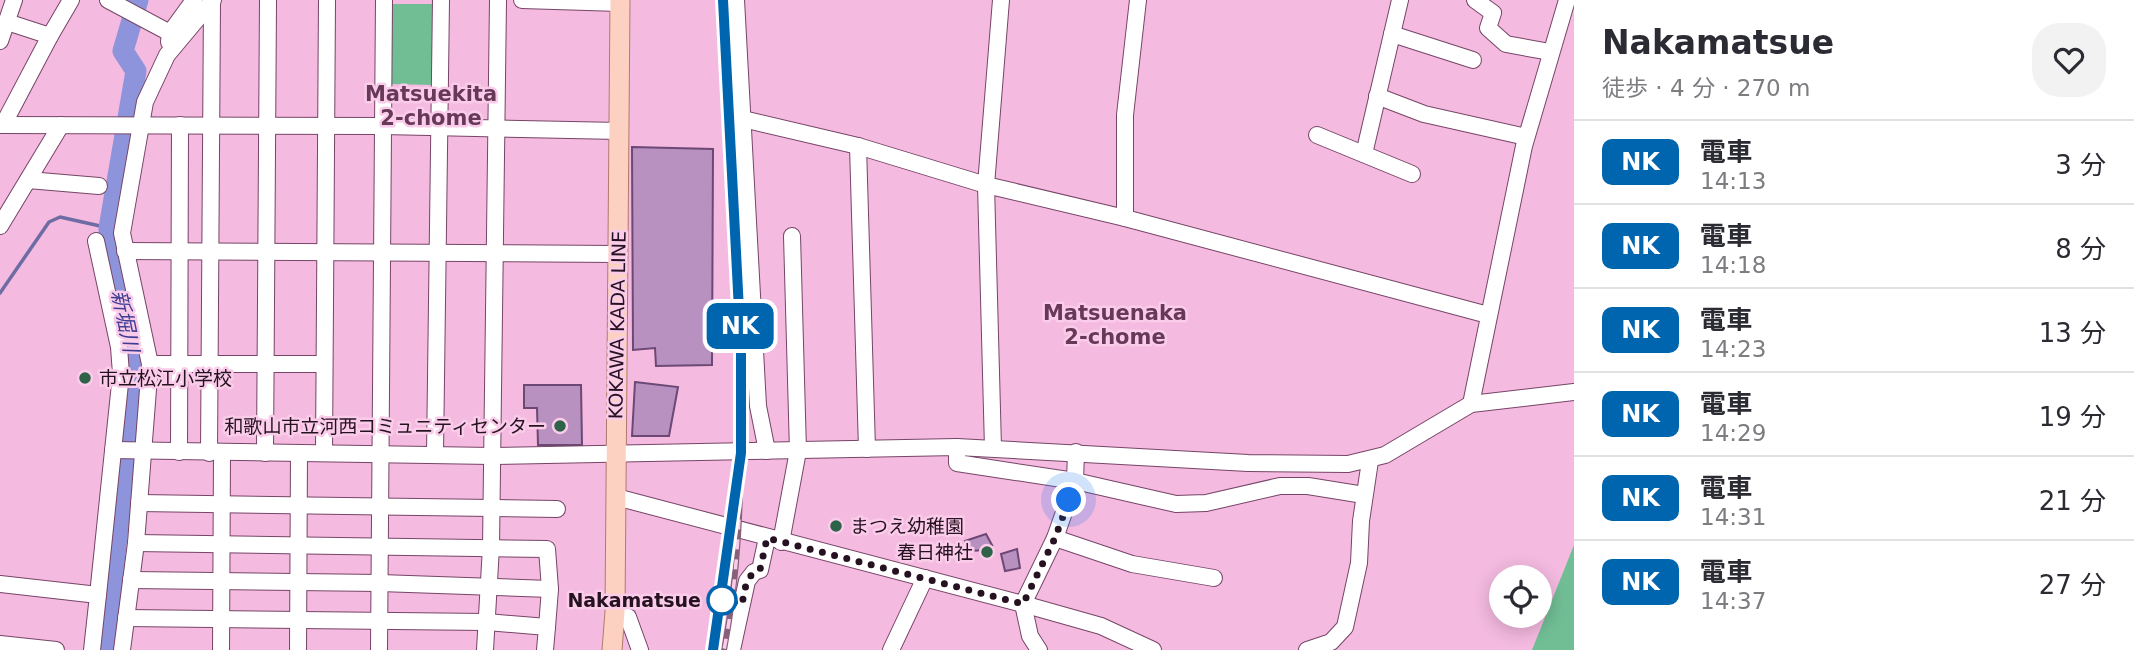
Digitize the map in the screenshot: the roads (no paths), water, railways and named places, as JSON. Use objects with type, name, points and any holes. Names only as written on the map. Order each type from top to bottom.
[{"type":"main road","name":"KOKAWA KADA LINE","points":[[612,650],[615,612],[620,2]]},
{"type":"street","points":[[0,41],[14,0]]},
{"type":"street","points":[[71,0],[1,125],[383,126],[620,131]]},
{"type":"street","points":[[167,55],[167,32],[194,0]]},
{"type":"street","points":[[122,650],[136,543],[150,364],[122,233],[138,125],[145,102],[167,55],[213,0]]},
{"type":"street","points":[[213,0],[210,364],[215,453],[222,504],[221,650]]},
{"type":"street","points":[[265,453],[268,0]]},
{"type":"street","points":[[324,452],[327,0]]},
{"type":"street","points":[[379,650],[384,0]]},
{"type":"street","points":[[435,454],[441,0]]},
{"type":"street","points":[[485,650],[491,547],[498,0]]},
{"type":"street","points":[[522,0],[620,2]]},
{"type":"street","points":[[736,0],[758,406],[767,451]]},
{"type":"street","points":[[993,448],[986,185],[1001,0]]},
{"type":"street","points":[[1125,218],[1125,115],[1138,0]]},
{"type":"street","points":[[1364,154],[1400,0]]},
{"type":"street","points":[[1475,0],[1493,13],[1488,28],[1506,44],[1550,52]]},
{"type":"street","points":[[1471,404],[1526,137],[1567,0]]},
{"type":"street","points":[[109,2],[167,32]]},
{"type":"street","points":[[7,22],[50,36]]},
{"type":"street","points":[[1392,34],[1474,60]]},
{"type":"street","points":[[1377,96],[1424,114],[1526,137]]},
{"type":"street","points":[[743,120],[858,146],[986,185],[1125,218],[1488,314]]},
{"type":"street","points":[[0,226],[61,125]]},
{"type":"street","points":[[179,452],[180,125]]},
{"type":"street","points":[[1317,135],[1412,174]]},
{"type":"street","points":[[858,146],[867,449]]},
{"type":"street","points":[[28,180],[99,186]]},
{"type":"street","points":[[732,650],[747,581],[754,572],[760,570],[774,540],[798,450],[792,236]]},
{"type":"street","points":[[92,650],[121,374],[119,347],[96,242]]},
{"type":"street","points":[[125,251],[495,251],[618,254]]},
{"type":"street","points":[[150,364],[324,364]]},
{"type":"street","points":[[113,450],[492,456],[957,447],[1248,463],[1348,464],[1370,461],[1471,404],[1574,392]]},
{"type":"street","points":[[957,447],[957,463],[1075,481],[1176,504],[1206,503],[1280,486],[1308,486],[1364,495]]},
{"type":"street","points":[[1039,650],[1030,636],[1023,604],[1055,538],[1075,481],[1076,452]]},
{"type":"street","points":[[298,650],[299,453]]},
{"type":"street","points":[[1307,650],[1331,642],[1345,627],[1359,563],[1364,495],[1370,461]]},
{"type":"street","points":[[616,497],[1101,626],[1153,650]]},
{"type":"street","points":[[139,503],[557,509]]},
{"type":"street","points":[[1055,538],[1132,564],[1214,578]]},
{"type":"street","points":[[136,543],[547,549],[550,589],[545,650]]},
{"type":"street","points":[[891,650],[925,578]]},
{"type":"street","points":[[131,580],[380,583],[550,589]]},
{"type":"street","points":[[0,584],[98,595]]},
{"type":"street","points":[[615,612],[628,617],[640,650]]},
{"type":"street","points":[[127,618],[487,622],[547,626]]},
{"type":"street","points":[[0,644],[56,650]]},
{"type":"waterway","name":"新堀川","points":[[105,650],[134,375],[130,338],[113,265],[109,228],[136,71],[123,51],[138,0]]},
{"type":"waterway","points":[[0,293],[49,222],[60,217],[109,228]]},
{"type":"railway","points":[[723,0],[738,261],[741,366],[738,534],[724,650]]},
{"type":"railway","points":[[713,650],[729,552]]},
{"type":"train","name":"NK","points":[[713,650],[741,469],[741,349],[723,0]]},
{"type":"place","name":"市立松江小学校","points":[[85,378]]},
{"type":"place","name":"和歌山市立河西コミュニティセンター","points":[[560,426]]},
{"type":"place","name":"まつえ幼稚園","points":[[836,526]]},
{"type":"place","name":"春日神社","points":[[987,552]]},
{"type":"place","name":"Nakamatsue","points":[[722,600]]},
{"type":"district","name":"Matsuekita 2-chome","points":[[431,106]]},
{"type":"district","name":"Matsuenaka 2-chome","points":[[1115,325]]}]
